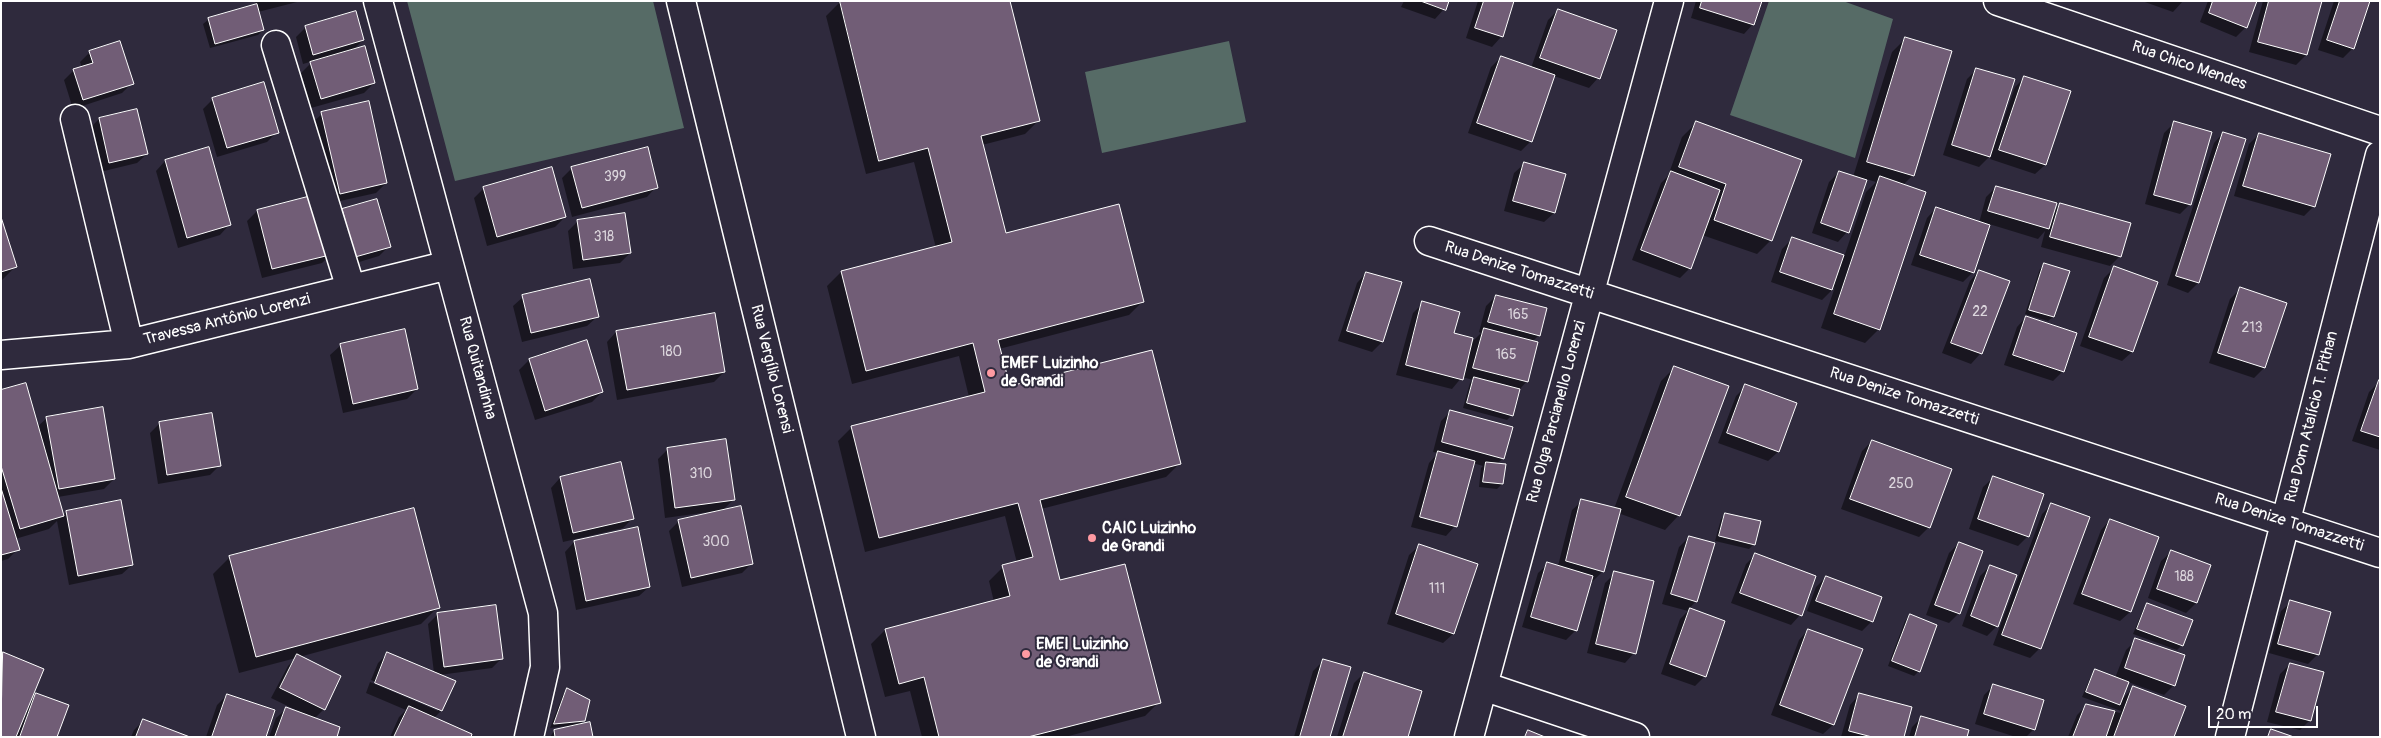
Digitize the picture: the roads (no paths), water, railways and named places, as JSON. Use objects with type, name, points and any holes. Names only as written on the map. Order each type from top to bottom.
[{"type":"street","name":"Rua Quitandinha","points":[[378,1],[543,613],[546,666],[529,737]]},
{"type":"street","name":"Rua Vergílio Lorensi","points":[[682,1],[861,737]]},
{"type":"street","name":"Rua Olga Parcianello Lorenzi","points":[[1469,737],[1669,1]]},
{"type":"street","name":"Rua Chico Mendes","points":[[1998,1],[2380,132]]},
{"type":"street","points":[[276,45],[352,289]]},
{"type":"street","points":[[75,119],[129,344]]},
{"type":"street","name":"Rua Dom Atalício T. Pithan","points":[[2230,737],[2380,155]]},
{"type":"street","name":"Rua Denize Tomazzetti","points":[[1428,241],[2380,553]]},
{"type":"street","name":"Travessa Antônio Lorenzi","points":[[1,356],[129,344],[449,265]]},
{"type":"street","points":[[1483,686],[1635,737]]},
{"type":"place","name":"EMEF Luizinho de Grandi","points":[[991,373]]},
{"type":"place","name":"CAIC Luizinho de Grandi","points":[[1092,538]]},
{"type":"place","name":"EMEI Luizinho de Grandi","points":[[1026,654]]}]
